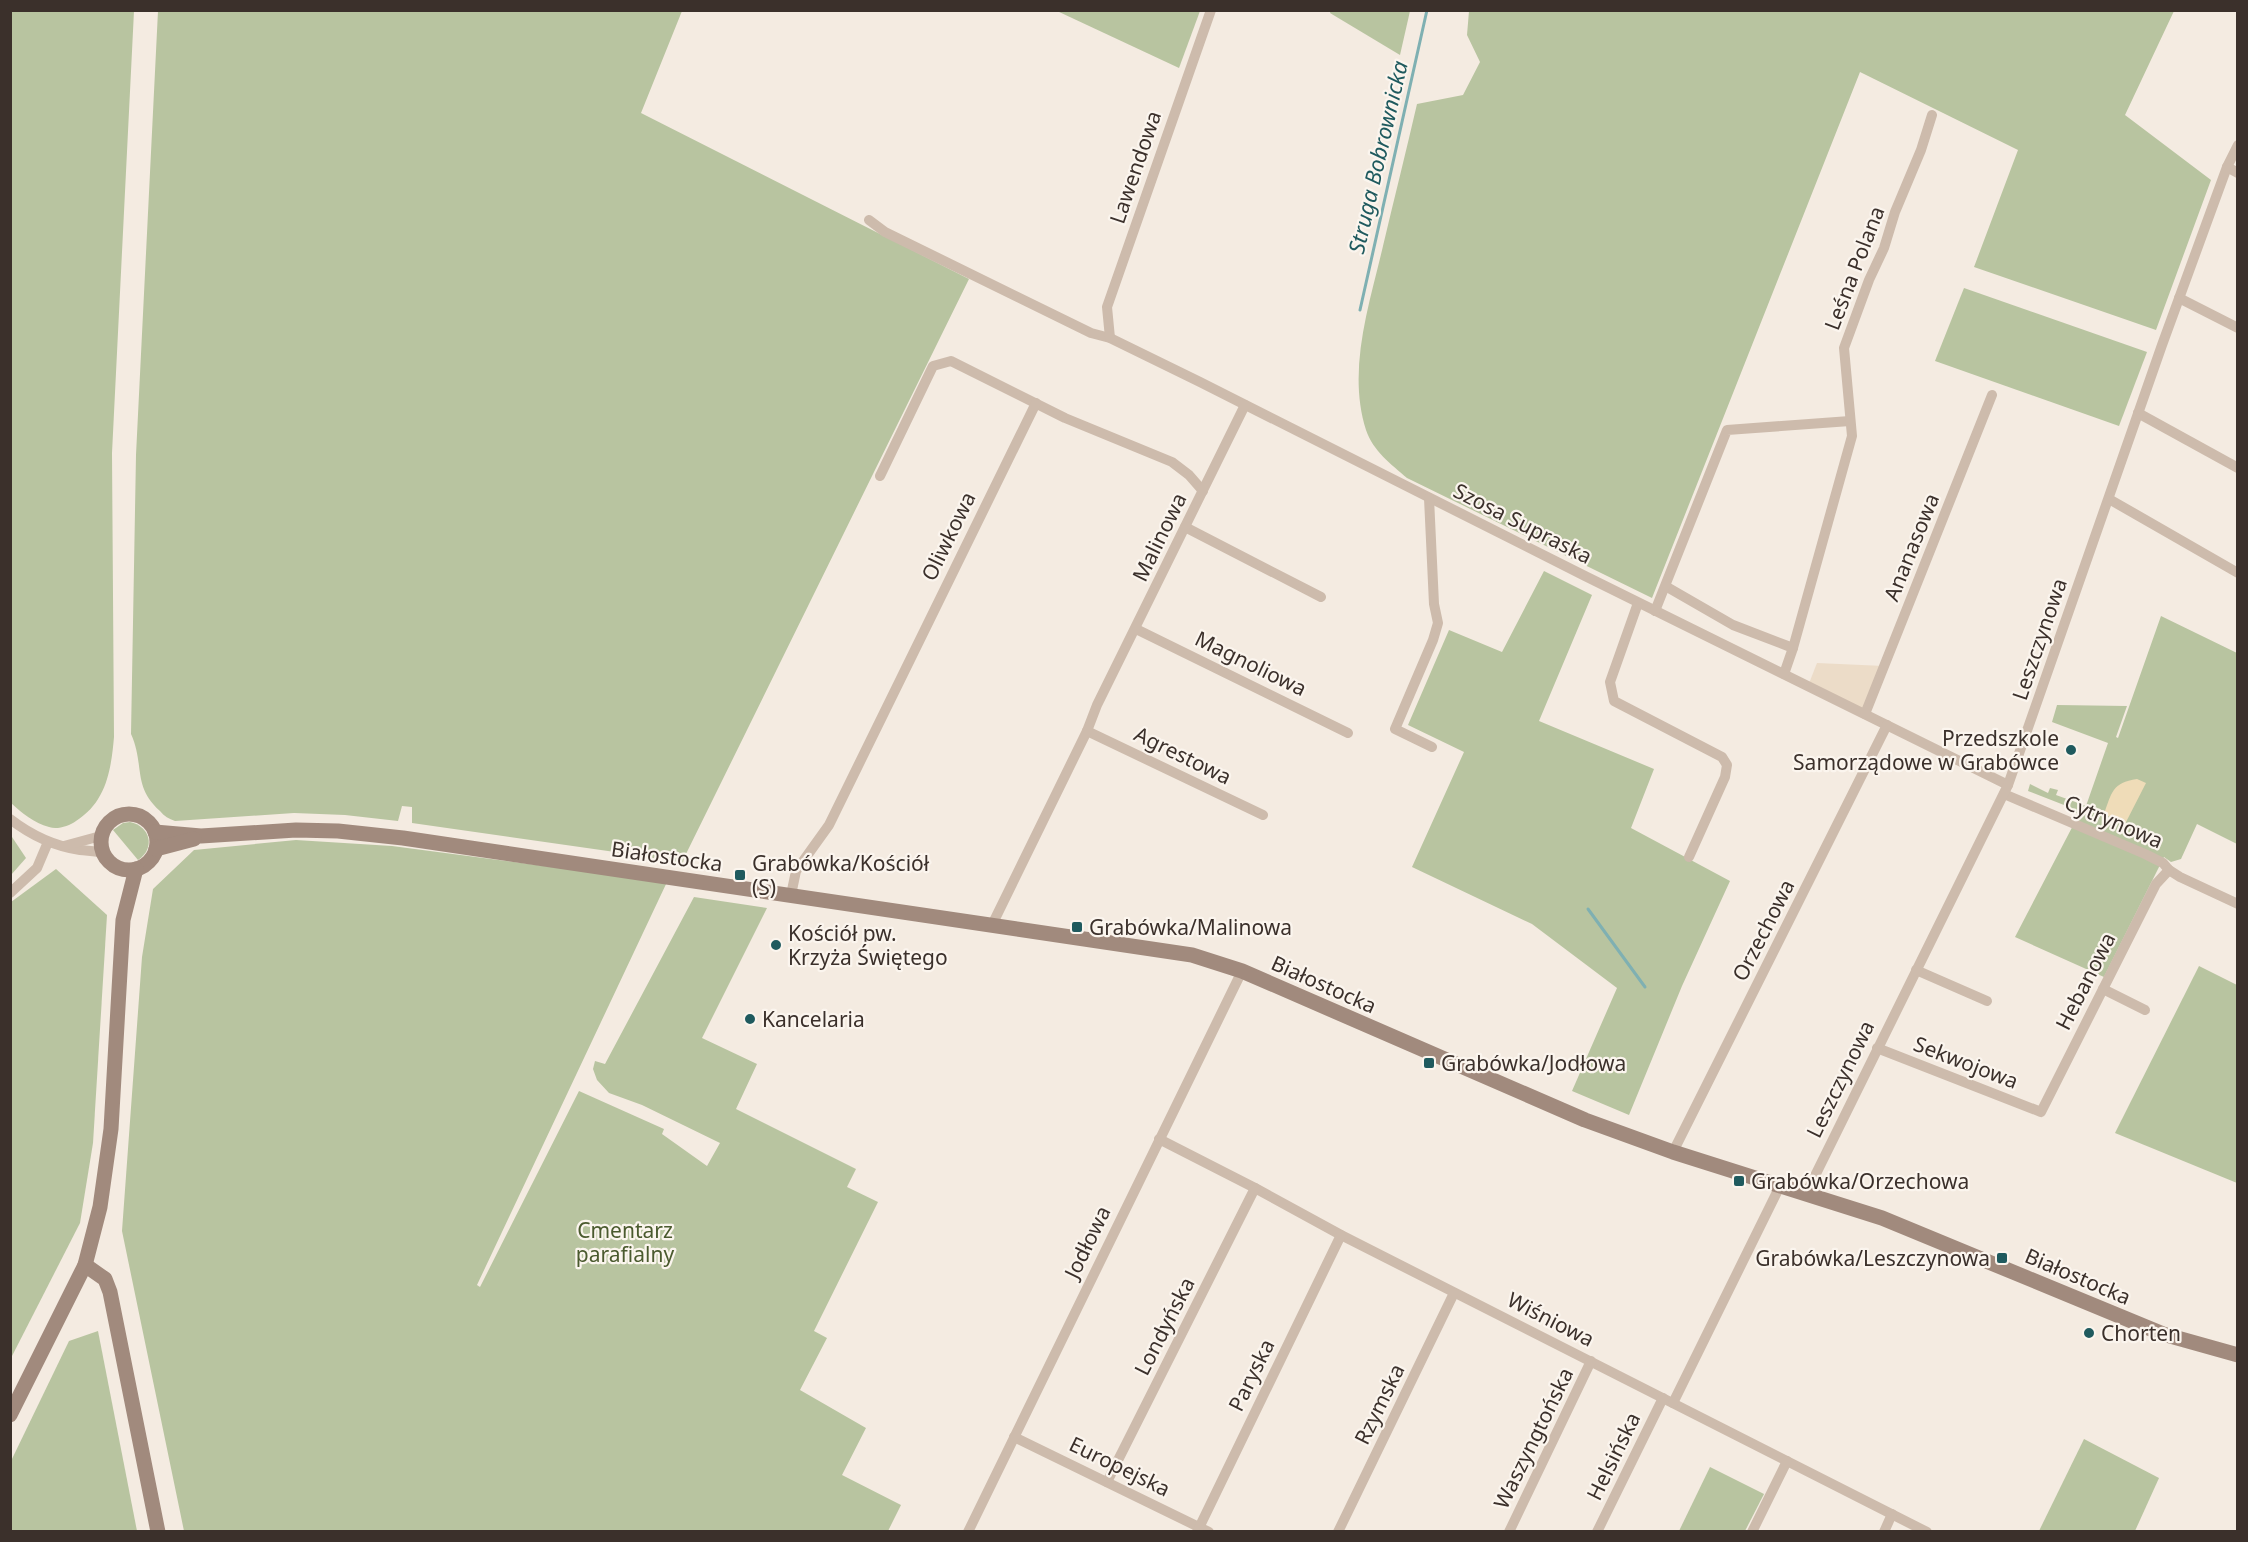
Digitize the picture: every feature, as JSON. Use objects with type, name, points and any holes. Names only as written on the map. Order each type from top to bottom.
[{"type":"street","name":"Lawendowa","points":[[1110,338],[1107,307],[1211,10]]},
{"type":"street","name":"Leśna Polana","points":[[1784,674],[1852,436],[1844,348],[1869,280],[1884,248],[1895,212],[1921,150],[1932,115]]},
{"type":"street","name":"Leszczynowa","points":[[1806,1194],[2006,789],[2138,413],[2227,167],[2238,145]]},
{"type":"street","points":[[2227,167],[2238,173]]},
{"type":"street","points":[[869,219],[885,232],[1091,333],[1110,338],[1245,405]]},
{"type":"street","points":[[2180,298],[2238,328]]},
{"type":"street","points":[[880,476],[933,366],[951,360],[1065,418],[1172,462],[1189,475],[1203,491]]},
{"type":"street","name":"Ananasowa","points":[[1865,714],[1992,395]]},
{"type":"street","name":"Oliwkowa","points":[[791,895],[799,865],[814,849],[829,825],[1036,404]]},
{"type":"street","name":"Malinowa","points":[[992,925],[1087,731],[1097,705],[1245,405]]},
{"type":"street","name":"Szosa Supraska","points":[[1245,405],[1784,674]]},
{"type":"street","points":[[2138,413],[2238,468]]},
{"type":"street","points":[[1655,611],[1727,430],[1850,422]]},
{"type":"street","points":[[1429,498],[1434,604],[1438,623],[1395,729],[1432,747]]},
{"type":"street","points":[[2109,499],[2238,573]]},
{"type":"street","points":[[1185,528],[1321,597]]},
{"type":"street","points":[[1666,587],[1733,625],[1793,648]]},
{"type":"street","points":[[1638,603],[1610,681],[1614,701],[1722,757],[1728,765],[1725,777],[1689,857]]},
{"type":"street","name":"Magnoliowa","points":[[1136,629],[1348,733]]},
{"type":"street","name":"Cytrynowa","points":[[1784,674],[1887,725],[2006,789],[2163,863],[2169,870],[2238,904]]},
{"type":"street","name":"Orzechowa","points":[[1673,1152],[1887,725]]},
{"type":"street","name":"Agrestowa","points":[[1087,731],[1263,815]]},
{"type":"street","points":[[64,846],[97,837],[114,819],[132,814],[146,819],[155,832],[156,849],[149,862],[136,869],[118,868],[107,859],[104,853],[102,839],[104,831]]},
{"type":"street","points":[[10,819],[36,837],[48,842],[78,850],[104,853]]},
{"type":"street","name":"Białostocka","points":[[155,832],[201,836],[296,830],[338,831],[403,838],[1192,955],[1242,971],[1509,1089],[1585,1120],[1673,1152],[1919,1232],[2163,1334],[2238,1355]]},
{"type":"street","name":"Białostocka","points":[[156,849],[201,836]]},
{"type":"street","points":[[10,893],[37,868],[48,842]]},
{"type":"street","points":[[10,1415],[85,1265],[100,1208],[108,1153],[124,910],[118,868]]},
{"type":"street","points":[[124,910],[136,869]]},
{"type":"street","name":"Hebanowa","points":[[2041,1112],[2156,884],[2169,870]]},
{"type":"street","points":[[1916,970],[1987,1001]]},
{"type":"street","name":"Jodłowa","points":[[968,1532],[1242,971]]},
{"type":"street","points":[[2103,989],[2145,1011]]},
{"type":"street","name":"Sekwojowa","points":[[1877,1048],[2041,1112]]},
{"type":"street","name":"Wiśniowa","points":[[1159,1139],[1341,1235],[1927,1532]]},
{"type":"street","name":"Helsińska","points":[[1598,1532],[1780,1186]]},
{"type":"street","name":"Londyńska","points":[[1107,1482],[1255,1188]]},
{"type":"street","name":"Paryska","points":[[1202,1530],[1341,1235]]},
{"type":"street","points":[[85,1265],[105,1279],[110,1292],[158,1532]]},
{"type":"street","name":"Rzymska","points":[[1338,1532],[1455,1293]]},
{"type":"street","name":"Waszyngtońska","points":[[1509,1532],[1591,1361]]},
{"type":"street","name":"Europejska","points":[[1014,1437],[1202,1530]]},
{"type":"street","points":[[1752,1532],[1787,1461]]},
{"type":"street","points":[[1884,1532],[1892,1514]]},
{"type":"green space","points":[[1331,10],[1410,11],[1400,55],[1330,13]]},
{"type":"green space","points":[[10,11],[134,11],[112,453],[114,737],[109,774],[94,805],[76,821],[56,828],[33,820],[11,803]]},
{"type":"green space","points":[[158,11],[682,11],[641,113],[969,279],[684,858],[682,867],[650,857],[412,823],[412,807],[402,806],[398,821],[345,815],[294,813],[175,821],[163,814],[151,802],[142,784],[138,756],[131,734],[136,455]]},
{"type":"green space","points":[[1057,11],[1200,11],[1179,68]]},
{"type":"green space","points":[[1469,11],[2174,11],[2125,115],[2211,180],[2156,330],[1974,267],[2018,150],[1860,72],[1652,598],[1407,478],[1378,451],[1366,430],[1359,384],[1362,338],[1417,104],[1463,95],[1480,62],[1467,35]]},
{"type":"green space","points":[[1964,288],[2147,352],[2119,426],[1935,361]]},
{"type":"green space","points":[[1544,571],[1592,595],[1539,721],[1654,769],[1631,828],[1730,881],[1682,986],[1629,1115],[1572,1091],[1617,988],[1532,924],[1412,867],[1464,752],[1408,725],[1449,630],[1502,652]]},
{"type":"green space","points":[[2161,616],[2237,653],[2237,844],[2197,824],[2181,859],[2171,862],[2164,857],[2104,977],[2015,937],[2079,814],[2066,809],[2070,800],[2086,806],[2108,743],[2052,722],[2057,705],[2127,706],[2116,737],[2118,738]]},
{"type":"green space","points":[[2030,784],[2048,793],[2050,788],[2058,790],[2056,795],[2067,799],[2064,805],[2028,791]]},
{"type":"green space","points":[[130,822],[142,828],[148,838],[147,850],[138,860],[113,830],[123,823]]},
{"type":"green space","points":[[10,834],[26,858],[11,875],[10,875]]},
{"type":"green space","name":"Cmentarz parafialny","points":[[296,840],[392,846],[667,882],[477,1285],[480,1287],[579,1091],[664,1129],[662,1134],[707,1166],[720,1143],[642,1105],[609,1093],[597,1080],[593,1069],[595,1061],[605,1064],[694,897],[767,908],[702,1038],[757,1064],[736,1109],[856,1169],[847,1187],[878,1202],[814,1331],[827,1338],[800,1390],[866,1428],[842,1475],[901,1505],[888,1531],[184,1531],[122,1231],[142,957],[153,889],[194,850]]},
{"type":"green space","points":[[56,869],[107,915],[93,1143],[80,1223],[11,1358],[11,902]]},
{"type":"green space","points":[[2199,966],[2237,985],[2237,1183],[2115,1133]]},
{"type":"green space","points":[[98,1331],[137,1531],[11,1531],[11,1461],[69,1341]]},
{"type":"green space","points":[[2084,1439],[2159,1478],[2135,1531],[2039,1531]]},
{"type":"green space","points":[[1710,1467],[1764,1494],[1745,1531],[1679,1531]]},
{"type":"sand","points":[[2137,779],[2146,783],[2125,824],[2104,814],[2114,790],[2122,783]]},
{"type":"shaded area","points":[[1817,663],[1884,666],[1865,714],[1808,686]]},
{"type":"waterway","name":"Struga Bobrownicka","points":[[1360,310],[1427,10]]},
{"type":"waterway","name":"Struga Bobrownicka","points":[[1588,909],[1645,987]]},
{"type":"place","name":"Przedszkole Samorządowe w Grabówce","points":[[2071,750]]},
{"type":"place","name":"Grabówka/Kościół (S)","points":[[740,875]]},
{"type":"place","name":"Grabówka/Malinowa","points":[[1077,927]]},
{"type":"place","name":"Kościół pw. Krzyża Świętego","points":[[776,945]]},
{"type":"place","name":"Kancelaria","points":[[750,1019]]},
{"type":"place","name":"Grabówka/Jodłowa","points":[[1429,1063]]},
{"type":"place","name":"Grabówka/Orzechowa","points":[[1739,1181]]},
{"type":"place","name":"Grabówka/Leszczynowa","points":[[2002,1258]]},
{"type":"place","name":"Chorten","points":[[2089,1333]]}]
